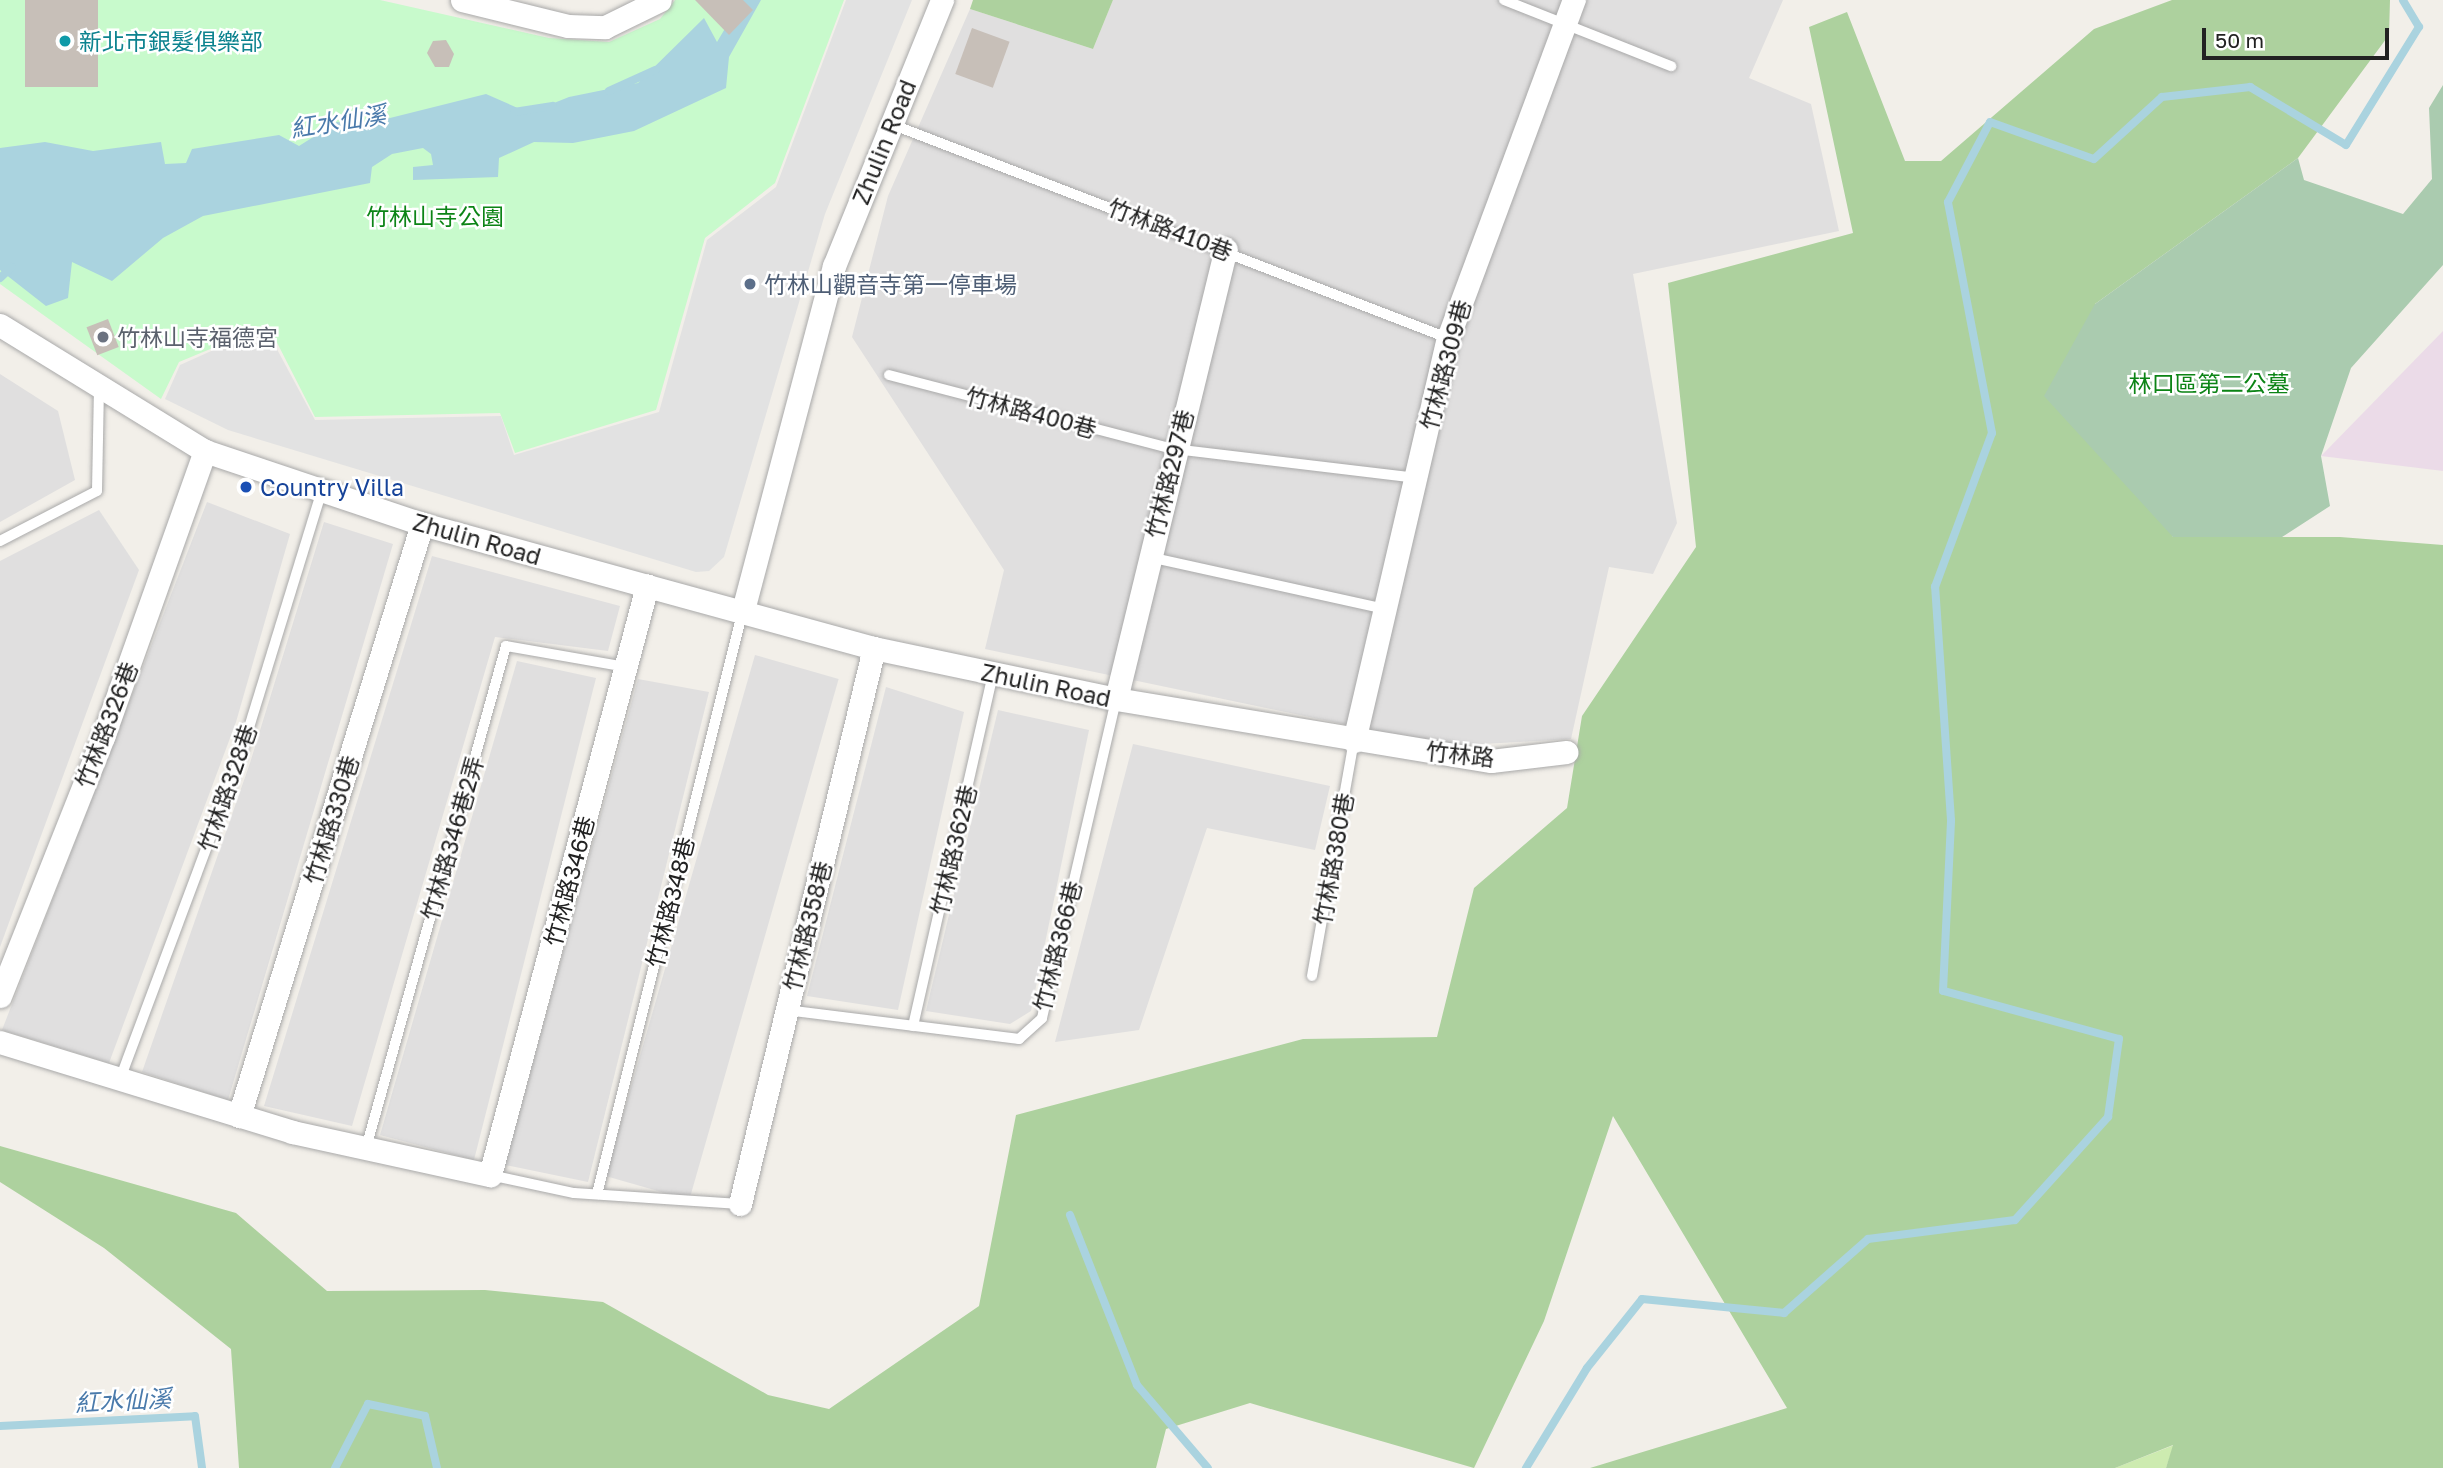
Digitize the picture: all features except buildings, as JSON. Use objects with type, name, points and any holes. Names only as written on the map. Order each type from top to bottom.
[{"type":"street","points":[[462,0],[568,26],[605,27],[660,0]]},
{"type":"street","name":"Zhulin Road","points":[[743,610],[834,266],[942,0]]},
{"type":"street","name":"竹林路309巷","points":[[1354,741],[1448,338],[1574,0]]},
{"type":"street","name":"竹林路297巷","points":[[1116,699],[1174,449],[1226,249]]},
{"type":"street","name":"Zhulin Road","points":[[0,325],[99,389],[205,451],[321,493],[422,524],[874,648],[1116,699],[1354,741]]},
{"type":"street","name":"竹林路326巷","points":[[0,996],[103,737],[205,451]]},
{"type":"street","name":"竹林路330巷","points":[[239,1116],[422,524]]},
{"type":"street","name":"竹林路346巷","points":[[490,1175],[647,586]]},
{"type":"street","name":"竹林路358巷","points":[[740,1204],[874,648]]},
{"type":"street","name":"竹林路","points":[[1354,741],[1491,761],[1566,752]]},
{"type":"street","points":[[0,1042],[239,1116],[490,1175]]},
{"type":"lane","points":[[1504,0],[1671,66]]},
{"type":"lane","name":"竹林路410巷","points":[[891,124],[1226,249],[1448,338]]},
{"type":"lane","name":"竹林路400巷","points":[[889,375],[1174,449],[1416,478]]},
{"type":"lane","points":[[0,541],[97,491],[99,389]]},
{"type":"lane","name":"竹林路328巷","points":[[120,1079],[239,760],[321,493]]},
{"type":"lane","points":[[1149,556],[1385,609]]},
{"type":"lane","name":"竹林路348巷","points":[[597,1194],[743,610]]},
{"type":"lane","name":"竹林路346巷2弄","points":[[366,1148],[506,646],[626,667]]},
{"type":"lane","name":"竹林路362巷","points":[[913,1026],[993,674]]},
{"type":"lane","name":"竹林路366巷","points":[[786,1010],[1019,1039],[1042,1018],[1116,699]]},
{"type":"lane","name":"竹林路380巷","points":[[1312,976],[1354,741]]},
{"type":"lane","points":[[490,1175],[597,1194],[740,1204]]},
{"type":"shaded area","name":"竹林山觀音寺第一停車場","points":[[846,0],[912,0],[825,214],[724,557],[709,571],[696,572],[228,430],[165,399],[180,365],[265,327],[315,420],[501,416],[514,455],[659,412],[707,240],[776,187]]},
{"type":"shaded area","points":[[1113,0],[1783,0],[1749,78],[1811,104],[1839,231],[1633,274],[1677,523],[1653,574],[1609,567],[1571,739],[1448,746],[985,649],[1004,570],[852,337],[888,196],[970,9],[1093,49]]},
{"type":"shaded area","points":[[2443,331],[2443,471],[2321,456]]},
{"type":"shaded area","points":[[0,374],[58,411],[75,480],[0,522]]},
{"type":"shaded area","points":[[207,502],[290,534],[236,722],[109,1063],[2,1030]]},
{"type":"shaded area","points":[[99,510],[139,570],[0,947],[0,561]]},
{"type":"shaded area","points":[[324,522],[393,544],[228,1100],[142,1072],[250,763]]},
{"type":"shaded area","points":[[432,556],[620,606],[608,651],[495,637],[352,1126],[264,1106]]},
{"type":"shaded area","points":[[755,655],[839,679],[689,1200],[606,1176]]},
{"type":"shaded area","points":[[517,661],[596,678],[474,1160],[380,1135]]},
{"type":"shaded area","points":[[638,679],[709,692],[588,1182],[505,1165]]},
{"type":"shaded area","points":[[886,687],[964,712],[898,1010],[807,996]]},
{"type":"shaded area","points":[[998,710],[1089,730],[1031,1011],[1010,1024],[926,1011]]},
{"type":"shaded area","points":[[1133,744],[1330,786],[1315,850],[1207,828],[1139,1030],[1055,1042]]},
{"type":"green space","name":"竹林山寺公園","points":[[0,0],[380,0],[549,38],[609,42],[660,19],[675,0],[844,0],[775,183],[705,238],[656,410],[515,453],[500,413],[315,417],[268,325],[179,362],[161,399],[0,284]]},
{"type":"green space","points":[[973,0],[1113,0],[1093,49],[970,9]]},
{"type":"green space","points":[[2172,0],[2390,0],[2389,35],[2298,158],[2095,304],[2173,537],[2340,537],[2443,545],[2443,1468],[2166,1468],[2173,1445],[2115,1468],[1590,1468],[1787,1408],[1613,1116],[1544,1321],[1474,1468],[1250,1403],[1166,1429],[1156,1468],[239,1468],[231,1349],[104,1248],[0,1182],[0,1146],[236,1213],[327,1291],[485,1290],[603,1302],[768,1395],[829,1409],[979,1306],[1016,1115],[1303,1039],[1437,1037],[1474,888],[1567,808],[1582,716],[1696,547],[1668,283],[1853,233],[1809,27],[1847,12],[1905,161],[1941,161],[2094,29]]},
{"type":"green space","name":"林口區第二公墓","points":[[2443,85],[2443,265],[2351,368],[2321,456],[2330,506],[2282,537],[2173,537],[2044,396],[2095,304],[2298,158],[2304,180],[2403,214],[2432,179],[2429,108]]},
{"type":"green space","points":[[2174,1445],[2166,1468],[2115,1468]]},
{"type":"water","points":[[742,0],[761,0],[729,57],[726,88],[634,131],[573,143],[534,142],[499,158],[498,177],[413,180],[413,167],[433,165],[431,154],[423,148],[392,154],[372,167],[370,183],[203,216],[163,238],[112,281],[72,262],[68,298],[46,306],[0,270],[0,148],[45,142],[93,151],[161,142],[165,164],[186,163],[192,149],[279,135],[299,146],[337,122],[366,124],[486,94],[529,113],[569,97],[638,83],[704,18],[717,42]]},
{"type":"waterway","points":[[1526,1468],[1587,1368],[1642,1299],[1784,1313],[1868,1239],[2015,1220],[2108,1117],[2119,1039],[1943,991],[1951,820],[1935,587],[1992,433],[1948,202],[1990,122],[2094,159],[2162,97],[2250,87],[2346,145],[2419,27],[2403,0]]},
{"type":"waterway","name":"紅水仙溪","points":[[609,91],[655,70]]},
{"type":"waterway","name":"紅水仙溪","points":[[514,112],[553,106]]},
{"type":"waterway","name":"紅水仙溪","points":[[0,278],[12,267]]},
{"type":"waterway","points":[[1070,1215],[1137,1385],[1208,1468]]},
{"type":"waterway","name":"紅水仙溪","points":[[335,1468],[368,1404],[425,1416],[437,1468]]},
{"type":"waterway","name":"紅水仙溪","points":[[0,1426],[195,1416],[202,1468]]},
{"type":"place","name":"新北市銀髮俱樂部","points":[[65,41]]},
{"type":"place","name":"竹林山觀音寺第一停車場","points":[[750,284]]},
{"type":"place","name":"竹林山寺福德宮","points":[[103,337]]},
{"type":"place","name":"Country Villa","points":[[246,487]]}]
